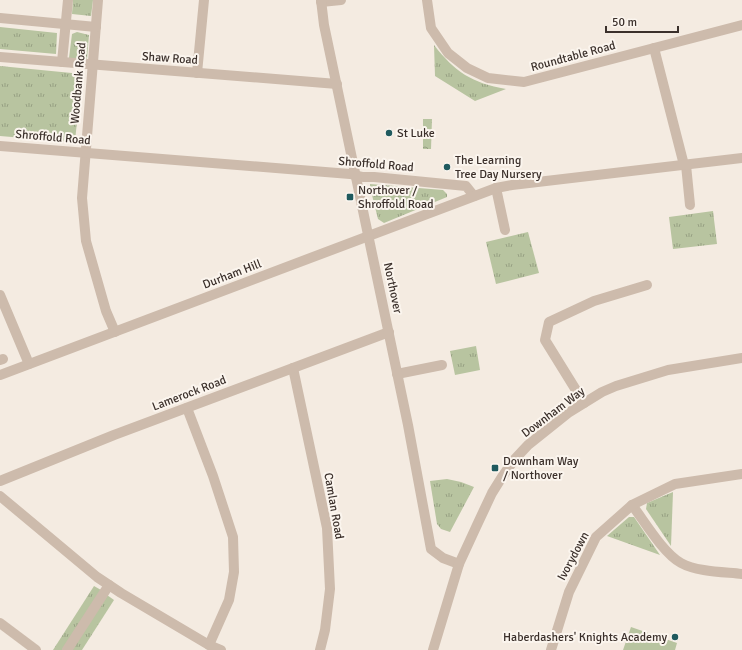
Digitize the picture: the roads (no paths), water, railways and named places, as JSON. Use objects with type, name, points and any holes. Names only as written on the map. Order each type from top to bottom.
[{"type":"street","name":"Woodbank Road","points":[[62,62],[68,0]]},
{"type":"street","name":"Woodbank Road","points":[[98,0],[82,198],[86,241],[106,312],[115,332]]},
{"type":"street","points":[[197,73],[204,0]]},
{"type":"street","points":[[321,1],[341,0]]},
{"type":"street","name":"Roundtable Road","points":[[426,0],[431,28],[448,53],[467,68],[488,78],[524,82],[742,25]]},
{"type":"street","name":"Northover","points":[[321,1],[324,25],[389,332],[431,549],[443,558],[459,564]]},
{"type":"street","points":[[0,18],[96,27]]},
{"type":"street","points":[[654,48],[685,165],[690,205]]},
{"type":"street","name":"Shaw Road","points":[[0,57],[337,84]]},
{"type":"street","name":"Shroffold Road","points":[[0,146],[350,174],[356,176],[466,186],[474,196]]},
{"type":"street","points":[[474,196],[496,188],[520,184],[742,158]]},
{"type":"street","points":[[496,188],[505,230]]},
{"type":"street","name":"Durham Hill","points":[[0,375],[474,196]]},
{"type":"street","points":[[584,403],[545,340],[549,322],[594,301],[647,285]]},
{"type":"street","points":[[0,295],[29,364]]},
{"type":"street","name":"Lamerock Road","points":[[0,481],[187,408],[389,332]]},
{"type":"street","name":"Downham Way","points":[[433,650],[459,564],[492,493],[514,460],[528,445],[548,428],[584,403],[616,386],[668,370],[742,358]]},
{"type":"street","points":[[397,374],[442,365]]},
{"type":"street","name":"Camlan Road","points":[[294,368],[327,528],[330,589],[325,630],[320,650]]},
{"type":"street","points":[[187,408],[214,476],[233,538],[234,572],[229,600],[209,645]]},
{"type":"street","name":"Ivorydown","points":[[551,650],[569,592],[596,538],[632,505],[675,484],[742,474]]},
{"type":"street","points":[[0,496],[97,577],[209,645],[221,650]]},
{"type":"street","points":[[632,505],[669,554],[682,564],[698,568],[742,574]]},
{"type":"street","points":[[67,650],[109,585]]},
{"type":"street","points":[[0,623],[36,650]]},
{"type":"place","name":"St Luke","points":[[389,133]]},
{"type":"place","name":"The Learning Tree Day Nursery","points":[[447,167]]},
{"type":"place","name":"Northover / Shroffold Road","points":[[350,197]]},
{"type":"place","name":"Downham Way / Northover","points":[[495,468]]},
{"type":"place","name":"Haberdashers' Knights Academy","points":[[675,637]]}]
